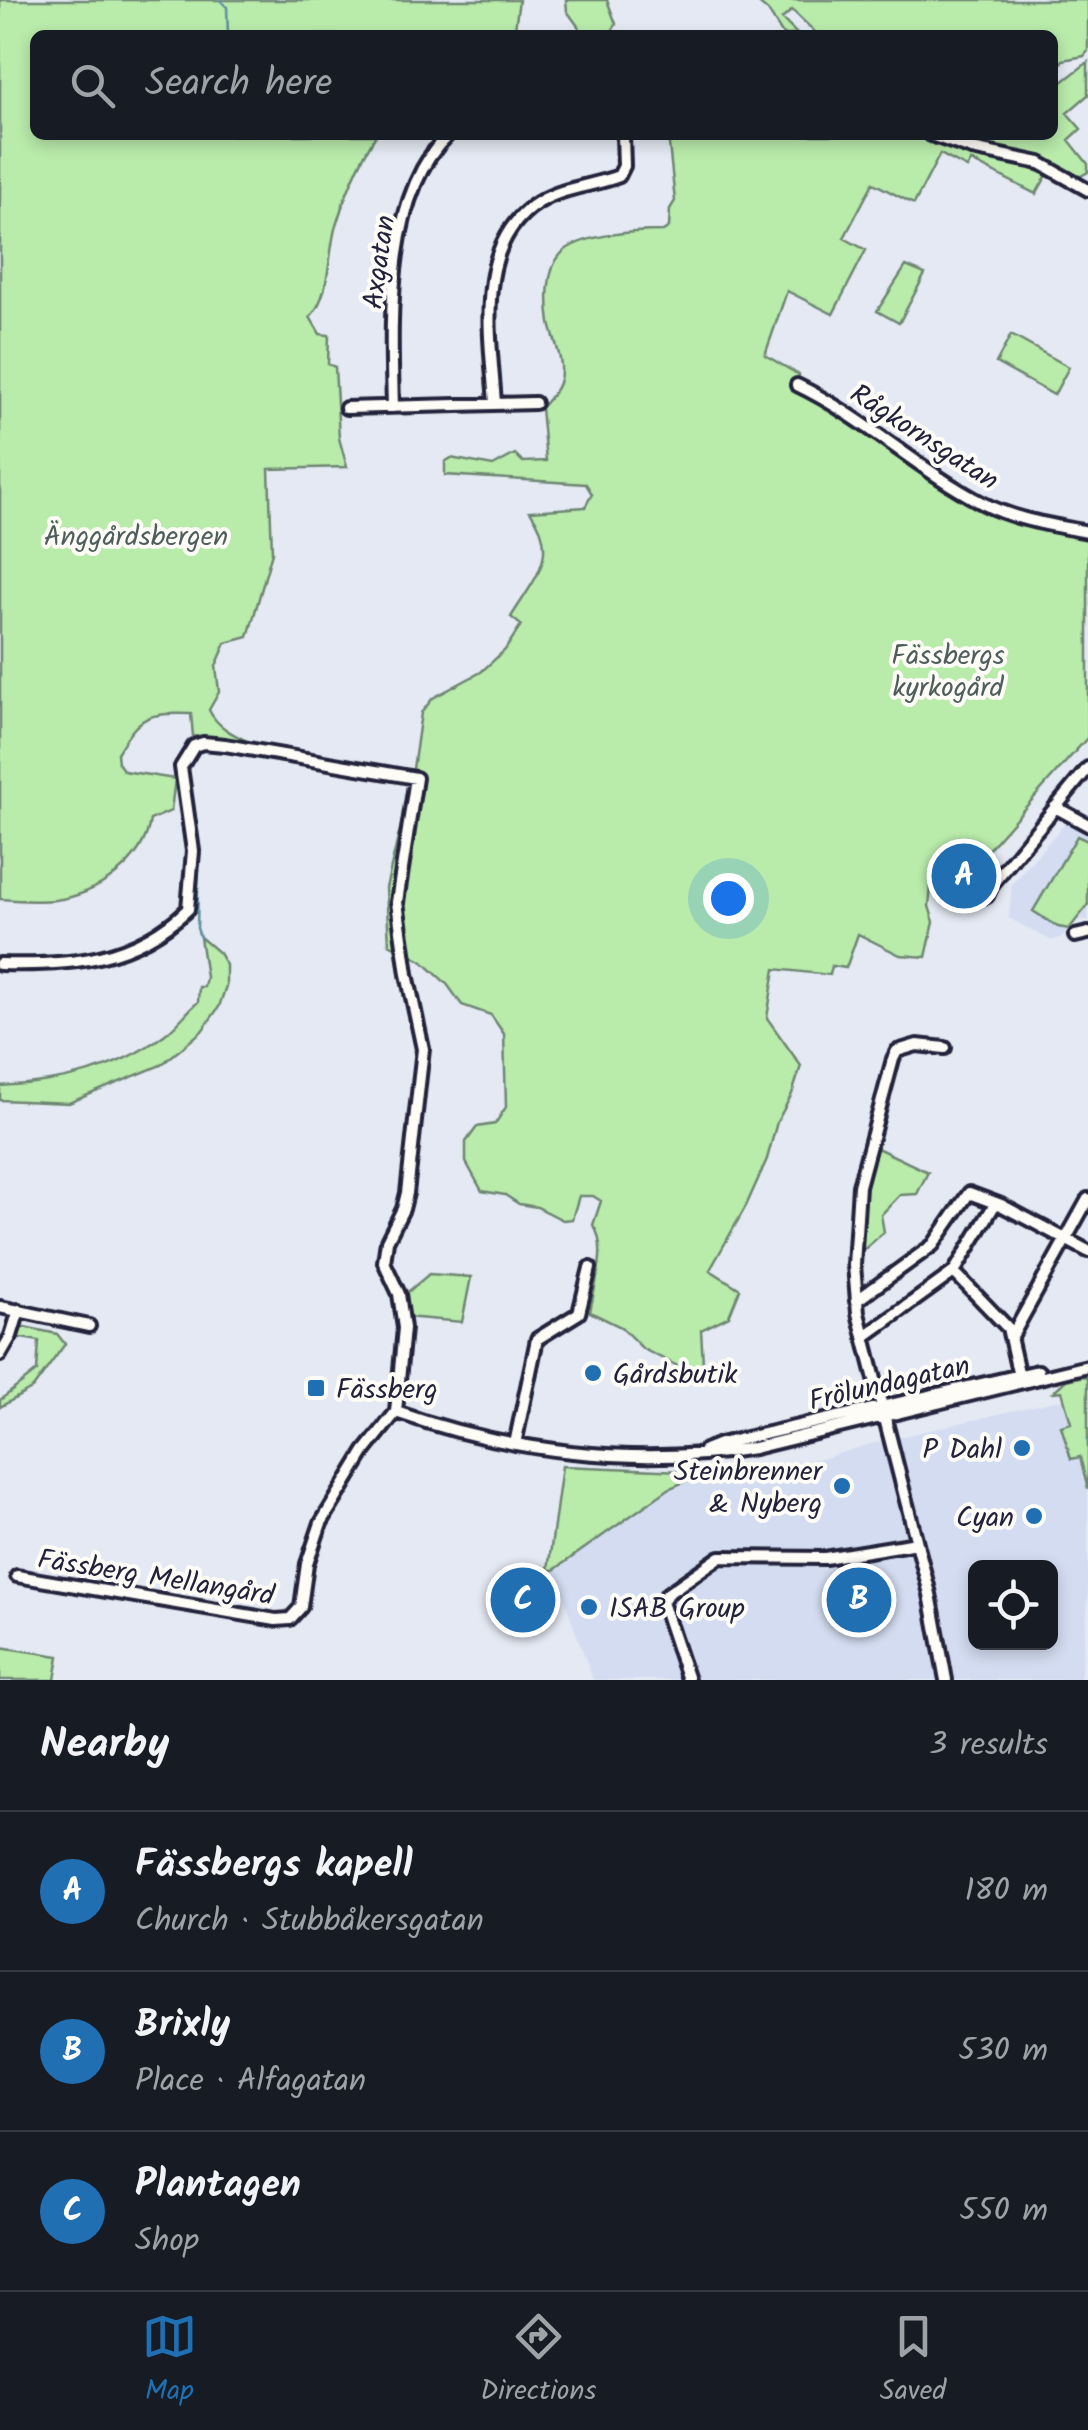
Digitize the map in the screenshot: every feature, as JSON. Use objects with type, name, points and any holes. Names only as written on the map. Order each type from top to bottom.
[{"type":"street","name":"Axgatan","points":[[393,407],[392,310],[401,238],[426,165],[444,140]]},
{"type":"street","points":[[494,404],[490,297],[505,235],[517,218],[540,202],[569,189],[620,176],[624,166],[623,140]]},
{"type":"street","points":[[946,140],[1040,163],[1088,190]]},
{"type":"street","name":"Rågkornsgatan","points":[[797,386],[832,402],[982,502],[1030,520],[1088,532]]},
{"type":"street","points":[[346,408],[535,402]]},
{"type":"street","points":[[0,964],[56,965],[104,958],[152,938],[188,909],[192,850],[182,767],[190,748],[203,743],[224,745],[416,778],[397,902],[407,974],[422,1038],[423,1076],[404,1209],[386,1242],[386,1271],[399,1294],[404,1328],[396,1412]]},
{"type":"street","points":[[987,896],[992,882],[1088,768]]},
{"type":"street","points":[[1056,807],[1088,824]]},
{"type":"street","points":[[1075,936],[1088,933]]},
{"type":"street","points":[[945,1048],[908,1047],[897,1051],[888,1068],[884,1096],[858,1186],[854,1265],[856,1301],[940,1634],[946,1680]]},
{"type":"street","points":[[856,1301],[933,1244],[968,1193],[1088,1250]]},
{"type":"street","points":[[1012,1336],[1088,1199]]},
{"type":"street","points":[[864,1336],[954,1272],[995,1204]]},
{"type":"street","points":[[515,1444],[537,1338],[579,1313],[590,1268]]},
{"type":"street","points":[[954,1272],[1012,1336],[1020,1378]]},
{"type":"street","points":[[0,1307],[90,1326]]},
{"type":"street","points":[[0,1355],[12,1336],[19,1310]]},
{"type":"street","name":"Frölundagatan","points":[[396,1412],[475,1438],[515,1444],[643,1456],[720,1454],[885,1410],[1088,1363]]},
{"type":"street","name":"Fässberg Mellangård","points":[[16,1576],[276,1620],[290,1619],[301,1607],[307,1564],[321,1523],[365,1451],[396,1412]]},
{"type":"street","points":[[688,1680],[662,1602],[667,1594],[714,1560],[825,1558],[917,1543]]},
{"type":"shaded area","points":[[1067,821],[1088,832],[1088,920],[1075,919],[1065,935],[1052,941],[1009,918],[1012,884]]},
{"type":"shaded area","points":[[1064,1399],[1071,1424],[1062,1426],[1070,1459],[1080,1456],[1088,1490],[1088,1602],[1080,1680],[593,1680],[554,1570],[670,1488],[707,1472],[822,1459],[870,1444]]},
{"type":"green space","name":"Änggårdsbergen","points":[[0,0],[519,0],[515,30],[30,30],[30,140],[373,140],[343,204],[325,287],[310,317],[320,334],[329,335],[328,364],[335,367],[339,438],[347,467],[269,469],[272,552],[248,637],[226,643],[216,666],[219,692],[209,710],[221,726],[251,743],[250,748],[193,736],[191,714],[146,719],[117,753],[118,763],[124,771],[175,779],[171,811],[150,820],[138,850],[101,884],[71,897],[48,901],[0,899]]},
{"type":"green space","points":[[566,0],[607,0],[616,24],[613,30],[581,30],[567,11]]},
{"type":"green space","points":[[755,0],[1088,0],[1088,51],[1084,56],[1063,60],[1058,66],[1058,30],[813,30],[792,10],[782,19],[793,30],[780,30]]},
{"type":"green space","points":[[1088,62],[1088,95],[1067,113],[1081,129],[1069,140],[1088,164],[1088,172],[1079,177],[1035,156],[1004,154],[961,142],[1058,140],[1058,85]]},
{"type":"green space","name":"Fässbergs kyrkogård","points":[[669,140],[928,140],[969,154],[1017,163],[1047,175],[1036,194],[971,161],[967,168],[940,154],[914,204],[873,183],[844,238],[866,250],[833,314],[787,291],[765,355],[799,375],[793,387],[798,392],[838,412],[964,499],[1088,536],[1088,737],[984,854],[970,865],[933,868],[929,906],[934,922],[926,957],[900,955],[858,934],[846,968],[832,966],[830,975],[775,969],[767,1018],[801,1066],[777,1122],[767,1159],[710,1270],[740,1289],[729,1316],[701,1330],[703,1364],[684,1369],[643,1349],[621,1327],[590,1312],[600,1255],[593,1225],[601,1201],[593,1196],[579,1196],[572,1219],[563,1220],[505,1195],[482,1191],[466,1162],[466,1142],[477,1127],[495,1124],[506,1107],[504,1034],[491,1015],[462,1005],[447,984],[422,961],[389,944],[386,888],[411,783],[421,713],[433,698],[481,672],[505,650],[521,625],[511,617],[536,578],[544,553],[539,526],[530,511],[585,507],[592,494],[586,484],[445,475],[445,462],[451,458],[493,466],[515,454],[523,462],[546,461],[541,408],[558,386],[561,375],[549,315],[549,288],[555,262],[580,242],[608,235],[663,231],[669,227],[670,209],[675,201]]},
{"type":"green space","points":[[906,266],[925,274],[899,323],[877,311]]},
{"type":"green space","points":[[1011,335],[1069,367],[1054,395],[996,363]]},
{"type":"green space","points":[[1077,836],[1088,841],[1088,905],[1069,929],[1058,927],[1033,911]]},
{"type":"green space","points":[[200,937],[219,953],[226,965],[226,986],[219,1007],[202,1031],[182,1048],[161,1065],[69,1103],[0,1100],[0,1086],[86,1073],[126,1058],[169,1031],[198,1002],[199,987],[204,987]]},
{"type":"green space","points":[[877,1148],[928,1172],[917,1194],[900,1195],[881,1215],[884,1232],[859,1254],[864,1184]]},
{"type":"green space","points":[[429,1274],[471,1277],[462,1322],[406,1317],[403,1296]]},
{"type":"green space","points":[[20,1326],[57,1334],[65,1344],[33,1388],[0,1407],[0,1400],[37,1371],[39,1341],[16,1337]]},
{"type":"green space","points":[[1085,1376],[1088,1490],[1080,1457],[1071,1459],[1061,1426],[1071,1423],[1062,1391],[1053,1392],[1066,1380]]},
{"type":"green space","points":[[562,1466],[707,1472],[670,1488],[554,1570],[548,1570]]},
{"type":"green space","points":[[0,1647],[59,1656],[55,1680],[0,1680]]},
{"type":"waterway","points":[[220,0],[227,7],[228,30]]},
{"type":"waterway","points":[[199,851],[200,937]]},
{"type":"waterway","points":[[1088,1440],[1088,1447]]},
{"type":"place","name":"Fässbergs kapell","points":[[964,876]]},
{"type":"place","name":"Gårdsbutik","points":[[593,1373]]},
{"type":"place","name":"Fässberg","points":[[316,1388]]},
{"type":"place","name":"P Dahl","points":[[1022,1448]]},
{"type":"place","name":"Steinbrenner & Nyberg","points":[[842,1486]]},
{"type":"place","name":"Cyan","points":[[1034,1516]]},
{"type":"place","name":"Plantagen","points":[[523,1600]]},
{"type":"place","name":"Brixly","points":[[859,1600]]},
{"type":"place","name":"ISAB Group","points":[[589,1607]]}]
